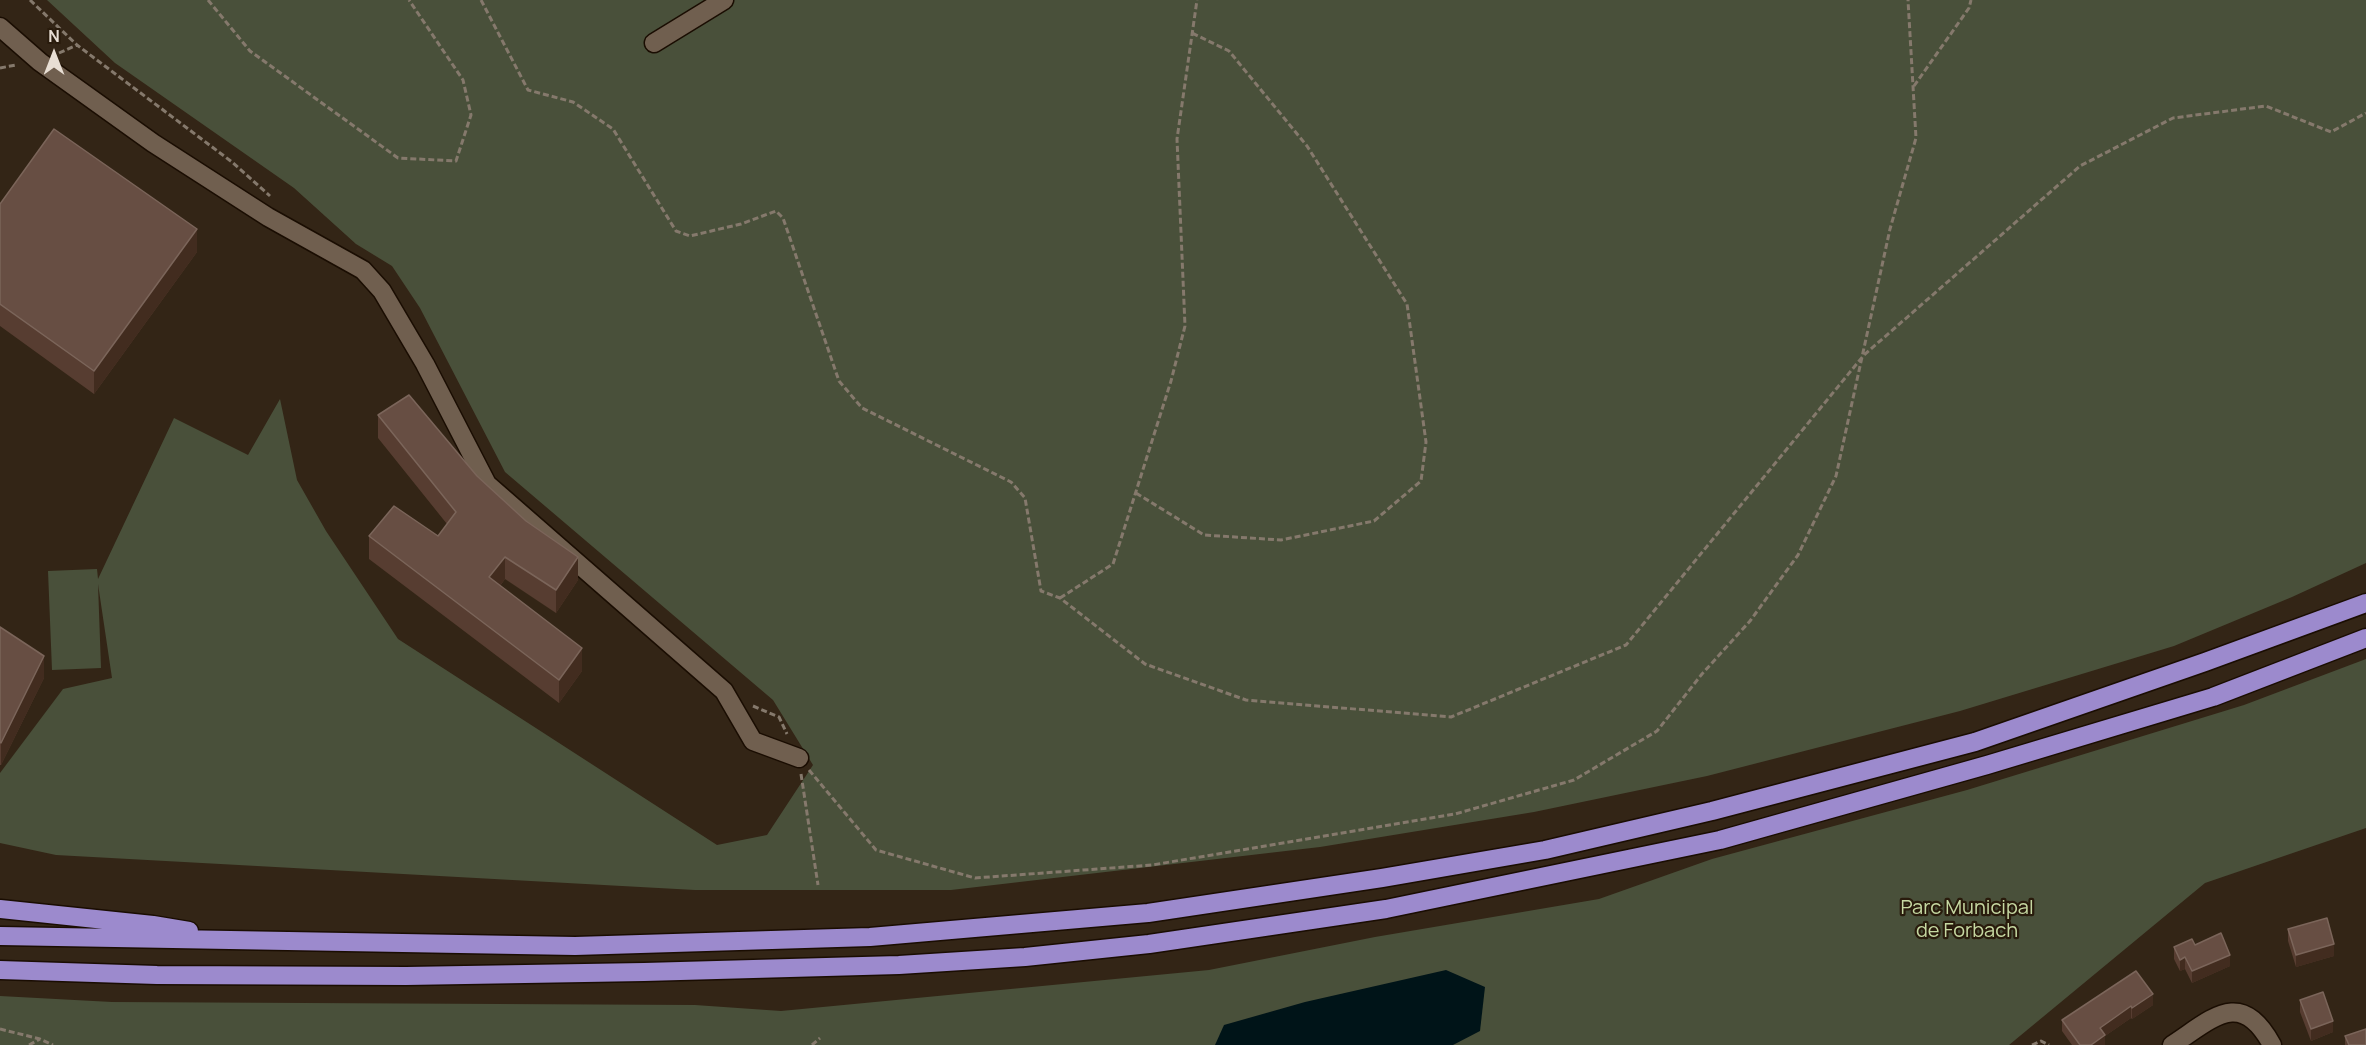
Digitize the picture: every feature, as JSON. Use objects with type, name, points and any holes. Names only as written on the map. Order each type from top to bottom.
[{"type":"highway","points":[[0,936],[575,946],[870,937],[1148,913],[1382,878],[1545,850],[1712,811],[1975,742],[2366,603]]},
{"type":"highway","points":[[0,970],[157,975],[382,976],[644,972],[899,965],[1024,957],[1149,944],[1386,909],[1720,840],[1987,765],[2213,697],[2366,638]]},
{"type":"highway","points":[[0,909],[153,925],[247,942]]},
{"type":"street","points":[[654,43],[714,1]]},
{"type":"street","points":[[0,27],[40,62],[153,143],[268,217],[363,270],[382,291],[426,364],[487,484],[724,691],[753,741],[799,758]]},
{"type":"street","points":[[2172,1045],[2222,1013],[2241,1012],[2255,1020],[2272,1045]]},
{"type":"path","points":[[30,0],[77,45],[232,162],[273,198]]},
{"type":"path","points":[[208,0],[250,51],[398,158],[456,161],[471,116],[463,80],[409,0]]},
{"type":"path","points":[[481,0],[528,90],[573,102],[613,129],[676,231],[690,236],[741,224],[776,212],[783,218],[839,381],[862,408],[1011,482],[1024,498],[1041,591],[1060,598],[1145,664],[1246,700],[1450,717],[1626,645],[1864,355],[2080,166],[2173,118],[2266,106],[2331,132],[2366,113]]},
{"type":"path","points":[[1060,598],[1113,564],[1171,381],[1185,326],[1177,139],[1197,0]]},
{"type":"path","points":[[749,704],[779,717],[799,758],[876,850],[975,878],[1152,865],[1455,814],[1574,780],[1657,731],[1702,674],[1750,621],[1798,555],[1836,476],[1890,229],[1916,138],[1908,0]]},
{"type":"path","points":[[1913,87],[1969,8],[1971,0]]},
{"type":"path","points":[[1136,493],[1204,535],[1281,540],[1374,520],[1420,481],[1426,442],[1407,304],[1307,146],[1229,51],[1192,33]]},
{"type":"path","points":[[799,758],[818,885]]},
{"type":"path","points":[[0,1029],[40,1039],[53,1045]]},
{"type":"path","points":[[812,1045],[820,1038],[821,1045]]},
{"type":"path","points":[[29,1045],[40,1039]]},
{"type":"path","points":[[2032,1045],[2041,1041],[2049,1045]]},
{"type":"green space","points":[[47,0],[2366,0],[2366,563],[2292,597],[2174,646],[1960,711],[1707,776],[1534,812],[1320,847],[951,890],[695,890],[56,855],[0,843],[0,773],[63,689],[112,678],[98,584],[101,668],[52,670],[48,571],[97,569],[98,579],[174,418],[248,455],[280,399],[297,480],[326,531],[398,639],[717,845],[767,835],[813,765],[773,700],[505,472],[420,308],[392,266],[356,244],[294,188],[115,63]]},
{"type":"green space","name":"Parc Municipal de Forbach","points":[[2366,659],[2366,828],[2205,883],[2009,1045],[0,1045],[0,996],[112,1002],[695,1005],[781,1011],[1209,970],[1375,937],[1599,899],[1712,859],[1967,790],[2244,705]]},
{"type":"shaded area","points":[[1446,970],[1485,987],[1480,1031],[1453,1045],[1215,1045],[1224,1025],[1305,1002]]},
{"type":"building","points":[[54,129],[197,229],[94,371],[0,304],[0,204]]},
{"type":"building","points":[[409,395],[477,476],[526,521],[578,557],[556,590],[505,557],[489,577],[582,648],[559,680],[369,536],[394,506],[438,536],[456,512],[378,415]]},
{"type":"building","points":[[0,627],[44,656],[1,743],[0,742]]},
{"type":"building","points":[[2327,918],[2334,944],[2296,955],[2288,929]]},
{"type":"building","points":[[2221,933],[2230,955],[2192,971],[2185,957],[2180,960],[2174,947],[2192,939],[2195,945]]},
{"type":"building","points":[[2136,971],[2153,994],[2100,1028],[2105,1035],[2091,1045],[2080,1045],[2062,1020]]},
{"type":"building","points":[[2323,992],[2333,1021],[2311,1029],[2300,1000]]},
{"type":"building","points":[[2366,1029],[2366,1045],[2349,1045],[2345,1036]]}]
